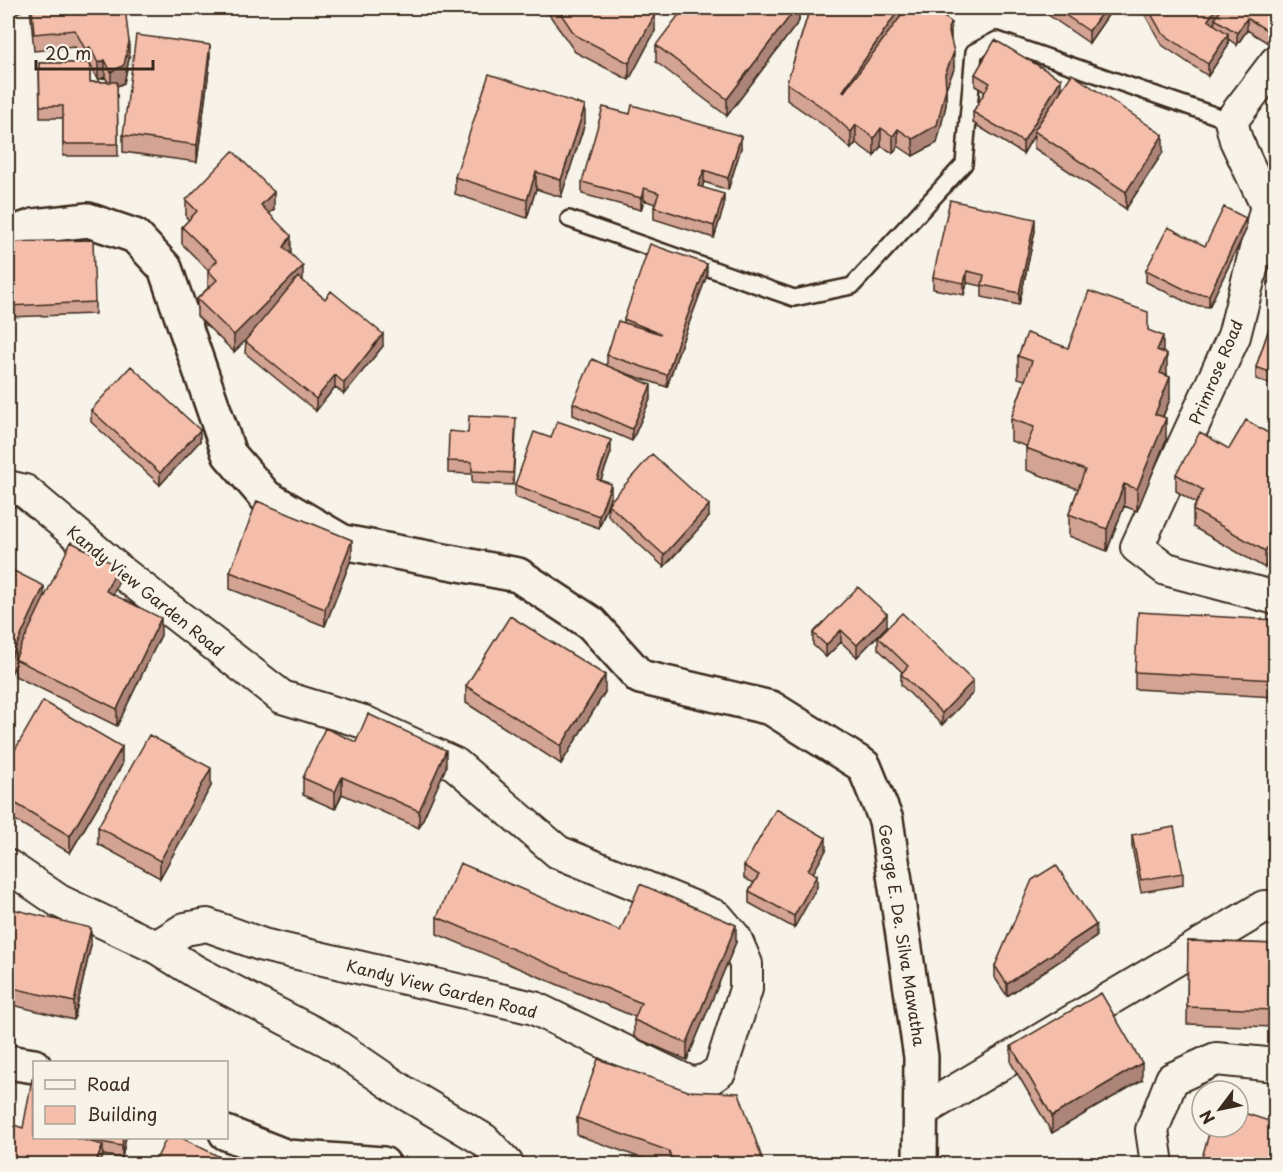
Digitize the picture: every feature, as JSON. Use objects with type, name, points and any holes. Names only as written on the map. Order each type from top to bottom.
[{"type":"street","points":[[1231,121],[1275,62]]},
{"type":"street","name":"Primrose Road","points":[[1231,121],[1236,140],[1271,210],[1234,336],[1137,547],[1166,569],[1275,598]]},
{"type":"street","name":"George E. De. Silva Mawatha","points":[[8,235],[34,225],[88,220],[135,236],[165,268],[229,454],[266,497],[343,542],[518,575],[591,623],[640,677],[771,708],[864,766],[886,820],[921,1057],[920,1164]]},
{"type":"street","name":"Kandy View Garden Road","points":[[8,487],[25,491],[121,572],[282,697],[364,722],[455,764],[558,852],[717,917],[735,938],[746,964],[746,989],[720,1071],[707,1080],[692,1084],[534,1008],[263,945],[207,925],[185,929],[156,947]]},
{"type":"street","points":[[8,866],[58,901],[156,947],[196,972],[329,1041],[405,1093],[484,1140],[507,1164]]},
{"type":"street","points":[[920,1112],[1264,906],[1275,908]]},
{"type":"street","points":[[1157,1164],[1152,1130],[1172,1079],[1216,1059],[1275,1065]]},
{"type":"street","points":[[8,1062],[33,1066]]},
{"type":"street","points":[[228,1134],[287,1157],[383,1164]]},
{"type":"lane","points":[[569,219],[794,298],[852,286],[964,164],[974,52],[997,40],[1231,121]]},
{"type":"building","points":[[32,8],[125,8],[129,42],[124,65],[111,72],[105,60],[98,63],[90,47],[85,49],[75,30],[34,34]]},
{"type":"building","points":[[557,8],[650,8],[655,14],[629,63],[575,35]]},
{"type":"building","points":[[684,8],[796,8],[727,99],[656,45]]},
{"type":"building","points":[[810,8],[900,8],[844,92],[907,8],[931,8],[951,22],[948,28],[954,52],[945,74],[946,88],[937,125],[913,139],[898,129],[893,136],[881,128],[874,138],[856,125],[851,132],[829,112],[787,83]]},
{"type":"building","points":[[1055,8],[1105,8],[1089,31]]},
{"type":"building","points":[[1148,8],[1216,8],[1208,20],[1228,34],[1208,64],[1162,33]]},
{"type":"building","points":[[1222,8],[1275,8],[1275,19],[1268,31],[1247,18],[1237,33],[1215,19]]},
{"type":"building","points":[[136,35],[210,45],[197,145],[123,135]]},
{"type":"building","points":[[995,40],[1061,79],[1023,142],[973,112],[990,83],[975,74]]},
{"type":"building","points":[[39,63],[90,63],[90,82],[117,82],[118,144],[63,144],[63,106],[40,106]]},
{"type":"building","points":[[489,74],[585,106],[561,180],[536,172],[527,200],[455,177]]},
{"type":"building","points":[[1072,74],[1163,135],[1126,192],[1034,131]]},
{"type":"building","points":[[632,105],[741,136],[728,178],[704,170],[698,186],[724,194],[714,226],[654,207],[659,193],[644,188],[641,198],[582,182],[603,107],[630,114]]},
{"type":"building","points":[[233,151],[274,192],[261,205],[291,236],[284,247],[303,266],[234,335],[197,299],[217,280],[208,270],[217,261],[182,227],[197,211],[186,200]]},
{"type":"building","points":[[950,200],[1035,219],[1019,293],[982,285],[984,275],[967,271],[964,283],[933,277]]},
{"type":"building","points":[[1224,207],[1246,218],[1209,295],[1192,293],[1146,270],[1168,227],[1205,246]]},
{"type":"building","points":[[93,240],[95,302],[8,306],[8,242]]},
{"type":"building","points":[[650,244],[707,264],[667,375],[607,355],[618,321],[661,334],[624,319]]},
{"type":"building","points":[[298,277],[325,299],[331,291],[383,334],[344,383],[335,375],[316,399],[245,341]]},
{"type":"building","points":[[1089,291],[1148,312],[1148,330],[1163,336],[1157,350],[1167,354],[1160,373],[1170,377],[1155,414],[1166,418],[1137,489],[1124,484],[1107,529],[1069,514],[1085,470],[1026,448],[1034,427],[1011,419],[1032,361],[1018,356],[1027,333],[1068,348]]},
{"type":"building","points":[[1275,311],[1275,374],[1256,367]]},
{"type":"building","points":[[592,359],[651,385],[632,429],[573,403]]},
{"type":"building","points":[[131,366],[200,430],[160,473],[91,410]]},
{"type":"building","points":[[469,416],[516,418],[513,473],[472,471],[472,462],[448,461],[449,431],[468,433]]},
{"type":"building","points":[[1246,420],[1275,437],[1275,533],[1265,551],[1193,510],[1203,490],[1176,474],[1200,432],[1229,449]]},
{"type":"building","points":[[557,421],[611,440],[597,479],[611,484],[599,516],[515,485],[534,432],[551,438]]},
{"type":"building","points":[[652,454],[709,505],[664,555],[608,504]]},
{"type":"building","points":[[257,501],[352,540],[325,609],[230,572]]},
{"type":"building","points":[[71,542],[118,566],[106,591],[161,618],[117,709],[15,659]]},
{"type":"building","points":[[8,568],[44,586],[8,664]]},
{"type":"building","points":[[858,587],[887,614],[857,645],[841,630],[826,645],[813,633]]},
{"type":"building","points":[[1138,612],[1275,620],[1275,680],[1135,672]]},
{"type":"building","points":[[902,613],[973,681],[942,713],[901,674],[908,666],[878,637]]},
{"type":"building","points":[[510,616],[605,675],[561,746],[466,686]]},
{"type":"building","points":[[43,701],[122,747],[70,836],[8,799],[8,762]]},
{"type":"building","points":[[368,714],[446,750],[419,811],[342,777],[335,792],[303,778],[325,728],[356,742]]},
{"type":"building","points":[[149,735],[211,768],[160,861],[98,827]]},
{"type":"building","points":[[776,809],[826,838],[808,870],[817,875],[794,916],[749,891],[759,875],[744,866]]},
{"type":"building","points":[[1174,827],[1183,873],[1141,880],[1132,835]]},
{"type":"building","points":[[460,863],[620,931],[640,884],[736,925],[687,1043],[634,1020],[641,1003],[437,917]]},
{"type":"building","points":[[1056,865],[1096,925],[1007,984],[995,966],[1032,880]]},
{"type":"building","points":[[8,908],[91,928],[74,1002],[8,987]]},
{"type":"building","points":[[1188,941],[1275,944],[1275,1010],[1187,1007]]},
{"type":"building","points":[[1101,993],[1142,1063],[1052,1116],[1011,1046]]},
{"type":"building","points":[[598,1059],[688,1091],[739,1093],[763,1161],[754,1164],[673,1164],[669,1151],[577,1118]]},
{"type":"building","points":[[33,1079],[33,1139],[79,1139],[103,1145],[95,1164],[8,1164],[8,1123],[23,1128]]},
{"type":"building","points":[[1250,1115],[1275,1123],[1275,1164],[1200,1164],[1207,1139],[1250,1139]]},
{"type":"building","points":[[85,1139],[123,1139],[122,1146]]},
{"type":"building","points":[[166,1139],[184,1139],[234,1164],[154,1164]]}]
